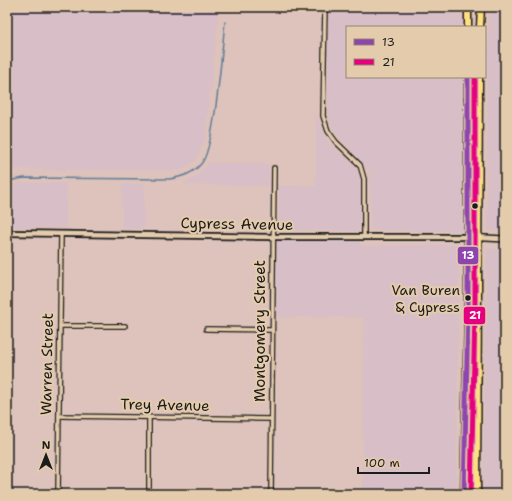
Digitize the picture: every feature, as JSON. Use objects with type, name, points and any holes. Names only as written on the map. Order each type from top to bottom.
[{"type":"main road","points":[[468,7],[468,26]]},
{"type":"main road","points":[[480,26],[481,7]]},
{"type":"main road","points":[[464,494],[468,78]]},
{"type":"main road","points":[[474,78],[474,90],[479,99]]},
{"type":"main road","points":[[477,494],[479,78]]},
{"type":"main road","points":[[468,99],[474,106],[474,132],[479,145]]},
{"type":"main road","points":[[467,237],[505,239]]},
{"type":"main road","points":[[466,384],[478,384]]},
{"type":"street","points":[[325,7],[323,116],[328,131],[336,142],[360,165],[364,179],[364,237]]},
{"type":"street","name":"Montgomery Street","points":[[270,494],[274,168]]},
{"type":"street","name":"Cypress Avenue","points":[[7,233],[273,237],[467,237]]},
{"type":"street","name":"Warren Street","points":[[58,494],[61,234]]},
{"type":"street","points":[[60,326],[125,326]]},
{"type":"street","points":[[206,329],[272,330]]},
{"type":"street","name":"Trey Avenue","points":[[59,416],[271,419]]},
{"type":"street","points":[[148,494],[149,417]]},
{"type":"shaded area","points":[[7,7],[219,7],[205,139],[195,161],[181,170],[47,170],[7,168]]},
{"type":"shaded area","points":[[328,7],[403,7],[463,15],[463,26],[346,26],[346,78],[463,78],[462,231],[371,230],[370,171],[333,130],[328,117]]},
{"type":"shaded area","points":[[489,12],[505,12],[505,231],[488,230],[487,79]]},
{"type":"shaded area","points":[[316,115],[330,145],[355,165],[359,173],[361,184],[360,231],[279,230],[279,186],[316,186]]},
{"type":"shaded area","points":[[209,163],[269,164],[270,186],[184,184],[197,176]]},
{"type":"shaded area","points":[[21,183],[66,183],[66,228],[7,227],[7,190]]},
{"type":"shaded area","points":[[122,184],[144,184],[144,228],[122,228]]},
{"type":"shaded area","points":[[279,240],[360,240],[360,246],[459,245],[456,494],[363,494],[364,317],[280,317],[276,313],[277,243]]},
{"type":"shaded area","points":[[487,249],[505,250],[505,494],[483,494]]},
{"type":"waterway","points":[[7,183],[24,178],[169,179],[190,173],[201,164],[206,155],[210,139],[217,97],[225,22]]},
{"type":"transit line","name":"13","points":[[464,494],[468,311],[468,78]]},
{"type":"transit line","name":"21","points":[[471,494],[475,311],[475,78]]},
{"type":"place","name":"Van Buren & Cypress","points":[[468,298]]}]
